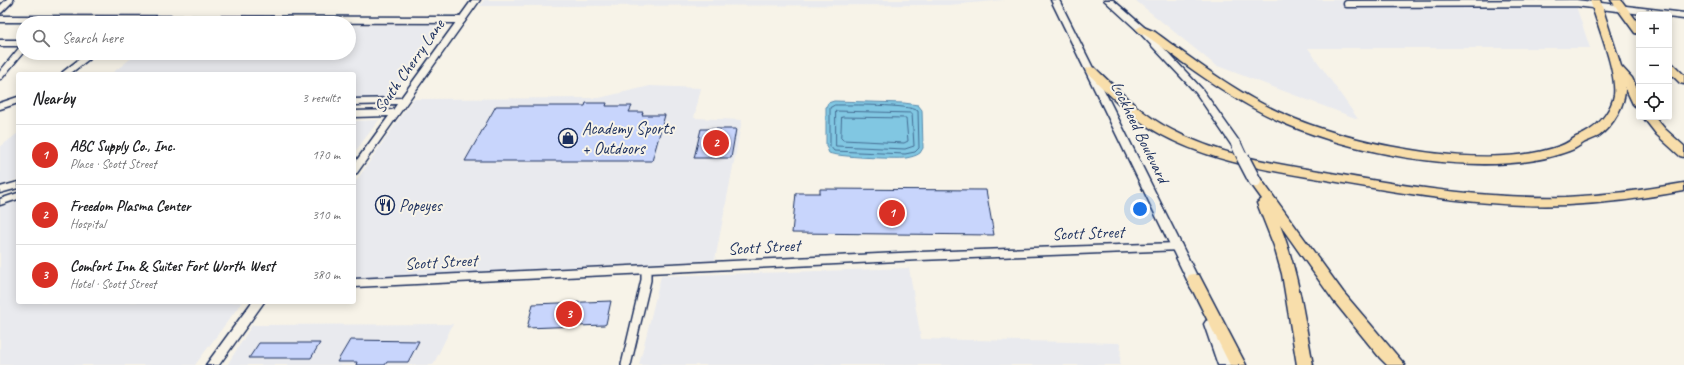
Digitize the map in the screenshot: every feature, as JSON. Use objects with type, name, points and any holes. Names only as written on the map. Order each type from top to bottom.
[{"type":"main road","name":"Lockheed Boulevard","points":[[1055,0],[1194,279],[1225,365]]},
{"type":"main road","points":[[1108,0],[1141,29],[1199,91],[1236,144],[1255,181],[1281,246],[1287,267],[1305,365]]},
{"type":"main road","points":[[1616,0],[1636,27]]},
{"type":"main road","points":[[1141,29],[1151,34],[1240,98],[1293,123],[1329,135],[1376,147],[1418,155],[1460,160],[1495,160],[1543,155],[1565,149],[1596,131],[1610,115],[1620,97],[1616,67],[1595,3]]},
{"type":"main road","points":[[1616,67],[1626,78],[1636,98]]},
{"type":"main road","points":[[1672,69],[1684,80]]},
{"type":"main road","points":[[1091,70],[1135,112],[1162,129],[1213,151],[1268,166],[1431,194],[1503,200],[1551,201],[1614,198],[1684,187]]},
{"type":"main road","points":[[1651,120],[1661,132],[1684,153]]},
{"type":"main road","points":[[1255,181],[1338,296],[1386,354],[1397,365]]},
{"type":"main road","points":[[1194,279],[1238,365]]},
{"type":"street","points":[[0,10],[10,0]]},
{"type":"street","name":"South Cherry Lane","points":[[356,167],[476,0]]},
{"type":"street","points":[[1348,4],[1595,3],[1622,9],[1684,16]]},
{"type":"street","points":[[0,19],[16,19]]},
{"type":"street","points":[[356,20],[462,20]]},
{"type":"street","points":[[0,43],[16,43]]},
{"type":"street","points":[[0,76],[16,57]]},
{"type":"street","points":[[68,72],[84,60]]},
{"type":"street","points":[[0,106],[16,101]]},
{"type":"street","points":[[356,102],[405,101]]},
{"type":"street","points":[[356,114],[396,113]]},
{"type":"street","points":[[0,190],[16,186]]},
{"type":"street","points":[[0,202],[16,197]]},
{"type":"street","name":"Scott Street","points":[[356,284],[920,256],[1177,247]]},
{"type":"street","points":[[626,365],[646,280],[646,270]]},
{"type":"street","points":[[212,365],[257,304]]},
{"type":"shaded area","points":[[484,0],[1005,0],[949,5],[480,6]]},
{"type":"shaded area","points":[[1135,0],[1574,0],[1590,48],[1308,48],[1358,119],[1215,65]]},
{"type":"shaded area","points":[[356,25],[446,25],[389,98],[356,99],[356,72],[114,72],[129,60],[356,60]]},
{"type":"shaded area","points":[[650,86],[701,88],[694,118],[742,120],[715,260],[356,278],[356,181],[413,99],[599,98]]},
{"type":"shaded area","points":[[379,120],[356,150],[356,121]]},
{"type":"shaded area","points":[[16,135],[16,180],[0,185],[0,147]]},
{"type":"shaded area","points":[[16,202],[16,304],[241,304],[195,365],[0,365],[0,207]]},
{"type":"shaded area","points":[[909,268],[921,339],[1121,343],[1120,365],[639,365],[661,276]]},
{"type":"shaded area","points":[[453,324],[433,365],[227,365],[252,325]]},
{"type":"water","points":[[834,101],[904,103],[918,105],[922,110],[923,148],[920,153],[906,158],[854,157],[829,153],[826,146],[826,107],[828,103]]},
{"type":"building","name":"Academy Sports + Outdoors","points":[[586,103],[607,103],[606,106],[632,106],[629,112],[643,112],[642,115],[665,115],[652,161],[465,161],[496,106],[585,106]]},
{"type":"building","points":[[701,129],[736,129],[731,158],[694,158]]},
{"type":"building","points":[[820,189],[986,190],[994,235],[792,233],[796,193],[820,193]]},
{"type":"building","points":[[611,301],[606,324],[604,325],[527,328],[533,304]]},
{"type":"building","points":[[350,340],[419,341],[408,362],[387,362],[385,365],[356,365],[357,362],[337,362]]},
{"type":"building","points":[[259,343],[320,343],[311,358],[249,358]]},
{"type":"place","name":"Academy Sports + Outdoors","points":[[568,138]]},
{"type":"place","name":"Freedom Plasma Center","points":[[716,143]]},
{"type":"place","name":"Popeyes","points":[[385,205]]},
{"type":"place","name":"ABC Supply Co., Inc.","points":[[892,213]]},
{"type":"place","name":"Comfort Inn & Suites Fort Worth West","points":[[569,314]]}]
